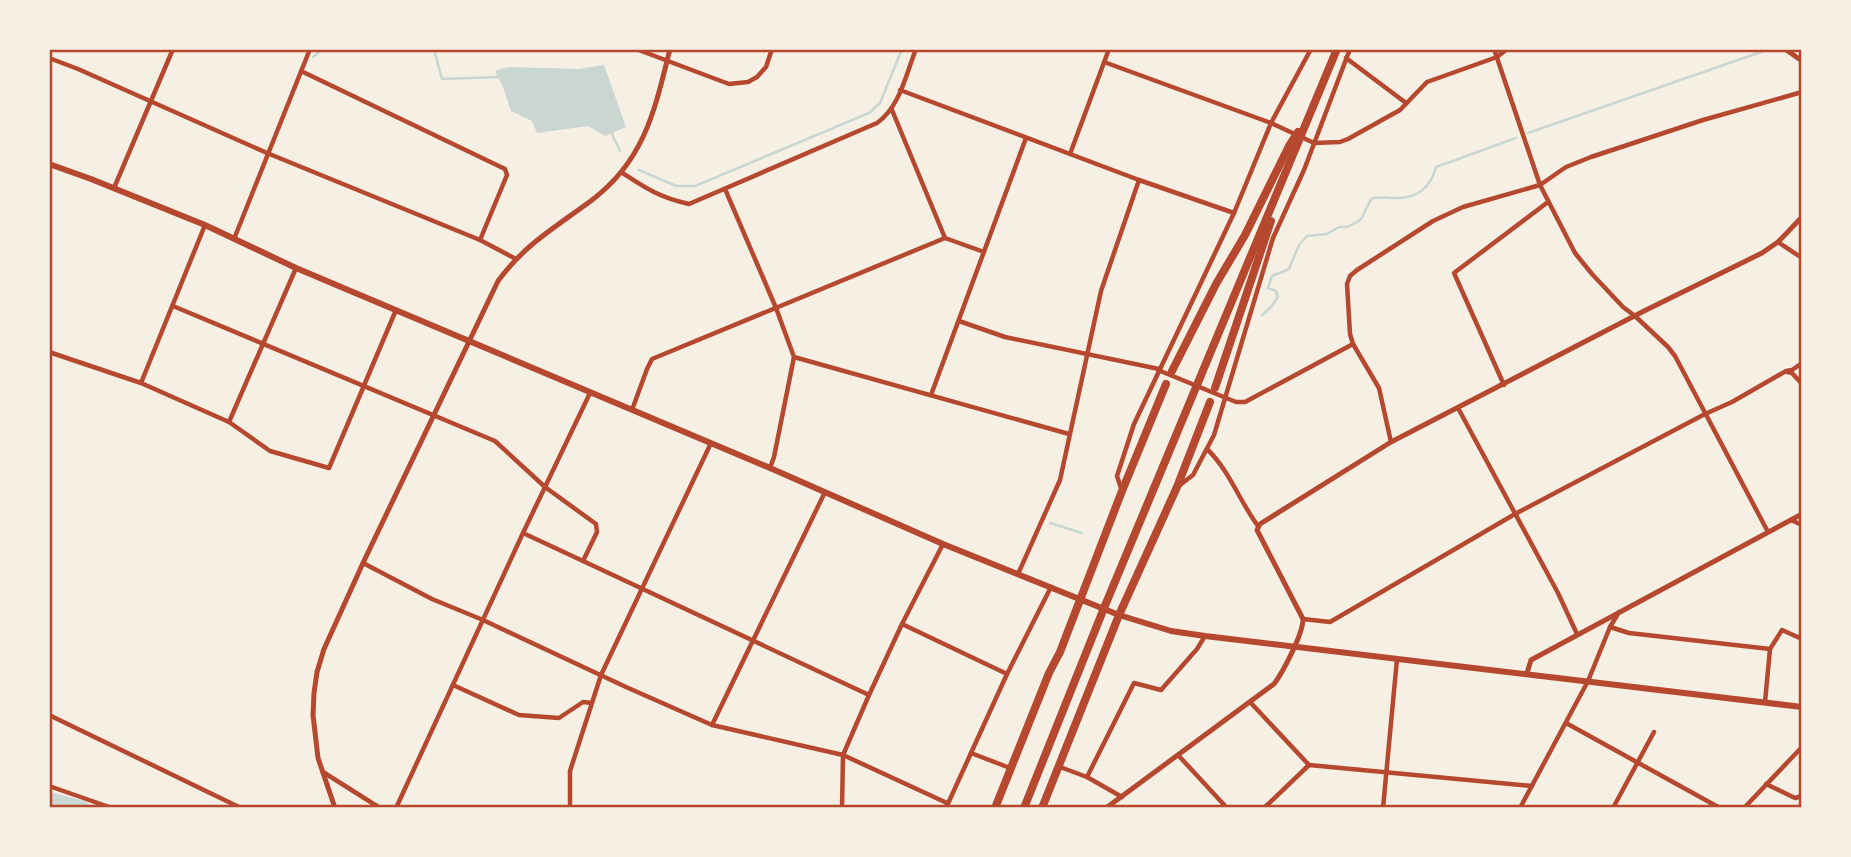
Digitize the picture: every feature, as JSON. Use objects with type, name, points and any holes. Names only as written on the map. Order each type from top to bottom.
[{"type":"highway","points":[[1024,808],[1112,612],[1337,49]]},
{"type":"highway","points":[[1172,371],[1289,146],[1309,116]]},
{"type":"highway","points":[[1210,389],[1288,168]]},
{"type":"highway","points":[[995,808],[1049,673],[1083,601],[1122,491],[1166,384]]},
{"type":"highway","points":[[1042,808],[1112,612],[1177,487],[1210,402]]},
{"type":"main road","points":[[49,164],[205,225],[296,268],[943,544],[1083,601],[1171,631],[1802,707]]},
{"type":"street","points":[[114,188],[173,49]]},
{"type":"street","points":[[234,239],[310,49]]},
{"type":"street","points":[[636,49],[729,84],[748,82],[757,77],[766,67],[772,49]]},
{"type":"street","points":[[335,808],[318,758],[313,715],[317,672],[324,649],[498,281],[535,240],[594,198],[621,172],[638,149],[648,129],[670,49]]},
{"type":"street","points":[[621,172],[652,192],[689,204],[725,189],[885,118],[892,109],[915,49]]},
{"type":"street","points":[[1070,154],[1109,49]]},
{"type":"street","points":[[1122,491],[1117,476],[1134,424],[1234,213],[1271,124],[1311,49]]},
{"type":"street","points":[[1177,487],[1193,475],[1207,449],[1226,397],[1273,237],[1304,170],[1350,49]]},
{"type":"street","points":[[1494,49],[1540,185],[1575,253],[1623,307],[1675,356],[1768,533]]},
{"type":"street","points":[[1104,62],[1271,124],[1314,143],[1348,139],[1400,110],[1427,82],[1497,57],[1507,49]]},
{"type":"street","points":[[1784,49],[1802,61]]},
{"type":"street","points":[[49,58],[267,153],[480,240],[516,258]]},
{"type":"street","points":[[1346,58],[1406,103]]},
{"type":"street","points":[[301,71],[505,169],[507,175],[480,240]]},
{"type":"street","points":[[900,90],[1234,213]]},
{"type":"street","points":[[1391,442],[1379,388],[1350,334],[1347,284],[1350,276],[1357,270],[1433,222],[1463,207],[1540,185],[1566,167],[1591,157],[1703,120],[1802,92]]},
{"type":"street","points":[[892,109],[945,238]]},
{"type":"street","points":[[931,396],[1026,138]]},
{"type":"street","points":[[49,172],[57,167]]},
{"type":"street","points":[[1018,574],[1060,480],[1101,291],[1139,180]]},
{"type":"street","points":[[725,189],[794,357],[770,468]]},
{"type":"street","points":[[1504,385],[1454,272],[1548,202]]},
{"type":"street","points":[[1258,526],[1391,442],[1762,253],[1802,217]]},
{"type":"street","points":[[141,383],[205,225]]},
{"type":"street","points":[[632,411],[652,359],[945,238],[984,252]]},
{"type":"street","points":[[1777,242],[1802,258]]},
{"type":"street","points":[[229,422],[296,268]]},
{"type":"street","points":[[173,306],[495,441],[545,487],[596,524],[597,533],[583,561]]},
{"type":"street","points":[[49,352],[141,383],[229,422],[270,450],[329,468],[396,310]]},
{"type":"street","points":[[959,321],[1005,337],[1158,370],[1210,389],[1236,402],[1245,402],[1353,344]]},
{"type":"street","points":[[794,357],[1069,434]]},
{"type":"street","points":[[1303,619],[1330,622],[1515,514],[1802,363]]},
{"type":"street","points":[[1786,371],[1792,373],[1802,384]]},
{"type":"street","points":[[396,808],[590,393]]},
{"type":"street","points":[[1458,408],[1558,593],[1577,634]]},
{"type":"street","points":[[570,808],[570,771],[601,675],[710,443]]},
{"type":"street","points":[[1105,808],[1274,684],[1303,626],[1303,619],[1257,530],[1258,526],[1218,459],[1207,449]]},
{"type":"street","points":[[712,725],[826,492]]},
{"type":"street","points":[[1527,673],[1531,660],[1802,514]]},
{"type":"street","points":[[1791,520],[1802,526]]},
{"type":"street","points":[[523,533],[869,695]]},
{"type":"street","points":[[842,808],[844,755],[902,624],[943,544]]},
{"type":"street","points":[[363,563],[432,599],[712,725],[844,755],[946,806],[1051,587]]},
{"type":"street","points":[[1520,808],[1588,681],[1619,612]]},
{"type":"street","points":[[902,624],[1007,674]]},
{"type":"street","points":[[1610,627],[1629,633],[1770,649]]},
{"type":"street","points":[[1765,702],[1770,649],[1782,630],[1802,639]]},
{"type":"street","points":[[1087,776],[1134,683],[1161,690],[1205,636]]},
{"type":"street","points":[[1384,808],[1397,659]]},
{"type":"street","points":[[453,685],[519,715],[559,718],[583,702],[592,703]]},
{"type":"street","points":[[1250,702],[1309,765],[1532,786]]},
{"type":"street","points":[[49,715],[241,808]]},
{"type":"street","points":[[1566,723],[1720,808]]},
{"type":"street","points":[[1614,808],[1654,732]]},
{"type":"street","points":[[1744,808],[1802,747]]},
{"type":"street","points":[[971,753],[1010,768]]},
{"type":"street","points":[[1178,755],[1227,808]]},
{"type":"street","points":[[1264,808],[1309,765]]},
{"type":"street","points":[[1059,766],[1087,776],[1122,797]]},
{"type":"street","points":[[323,771],[380,808]]},
{"type":"street","points":[[1766,784],[1795,798],[1802,796]]},
{"type":"street","points":[[49,786],[112,808]]},
{"type":"shaded area","points":[[604,65],[626,127],[605,136],[588,126],[537,133],[532,121],[511,111],[495,71],[508,67],[579,69]]},
{"type":"waterway","points":[[313,57],[322,49]]},
{"type":"waterway","points":[[434,49],[442,79],[499,77]]},
{"type":"waterway","points":[[639,170],[676,186],[695,186],[869,113],[880,103],[902,49]]},
{"type":"waterway","points":[[1528,133],[1764,49]]},
{"type":"waterway","points":[[611,132],[620,151]]},
{"type":"waterway","points":[[1262,315],[1278,297],[1276,291],[1268,288],[1272,276],[1289,269],[1299,245],[1307,236],[1327,234],[1339,227],[1347,227],[1361,219],[1373,198],[1403,198],[1416,194],[1427,186],[1436,167],[1516,138]]},
{"type":"waterway","points":[[1050,523],[1082,533]]},
{"type":"waterway","points":[[49,799],[83,808]]}]
